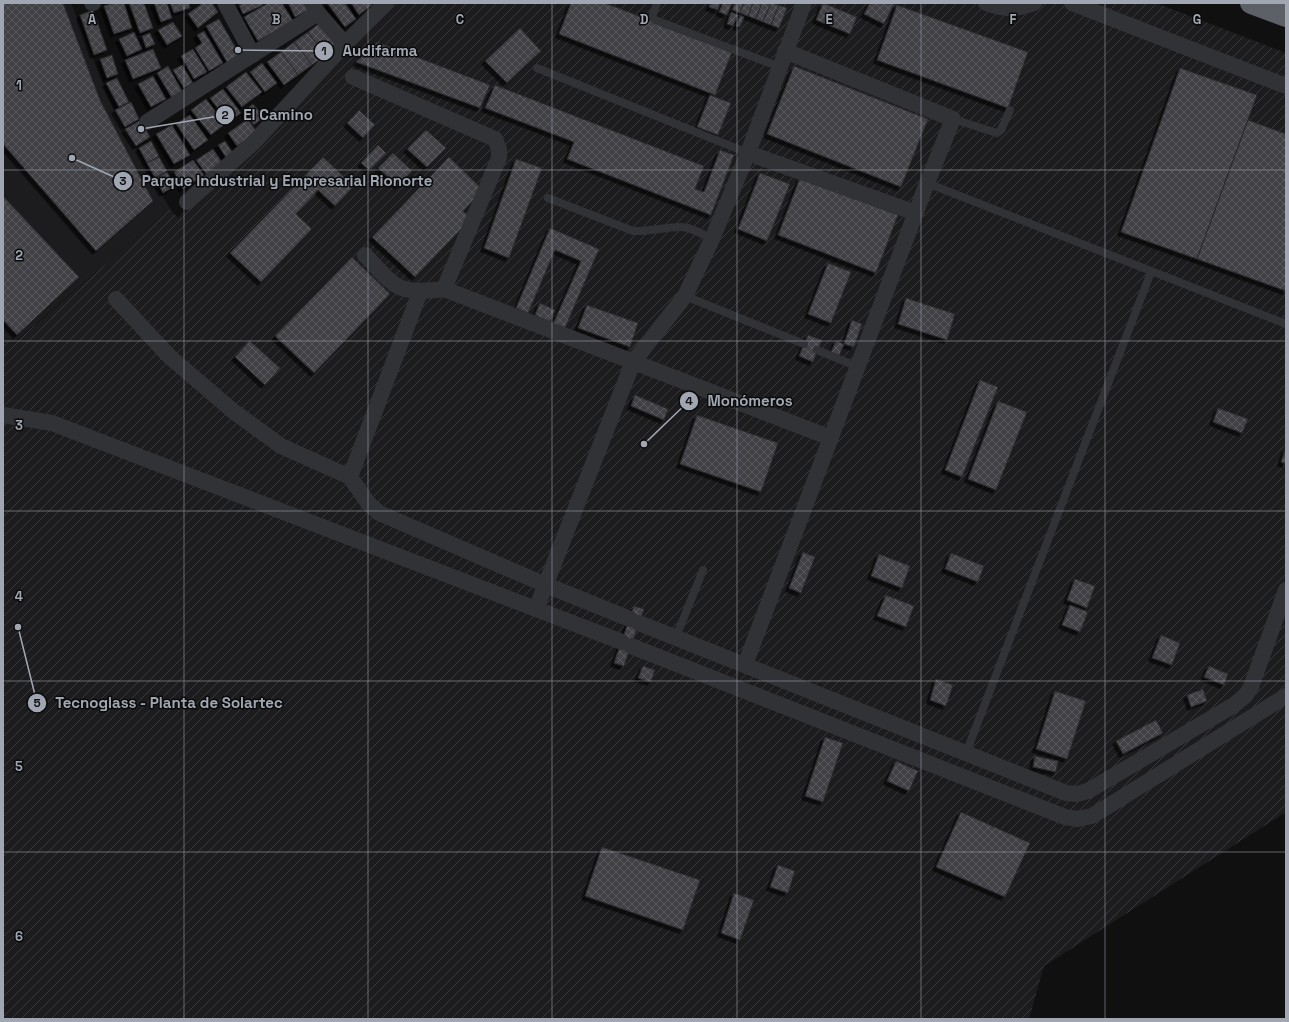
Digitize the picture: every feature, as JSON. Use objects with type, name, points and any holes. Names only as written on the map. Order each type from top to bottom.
[{"type":"highway","points":[[1251,3],[1286,16]]},
{"type":"street","points":[[225,3],[253,55]]},
{"type":"street","points":[[186,202],[253,143],[345,44],[386,3]]},
{"type":"street","points":[[536,609],[633,362],[685,296],[712,238],[748,153],[804,3]]},
{"type":"street","points":[[986,3],[1003,9],[1018,9],[1034,3]]},
{"type":"street","points":[[1072,3],[1286,86]]},
{"type":"street","points":[[147,122],[253,55],[315,8],[345,44]]},
{"type":"street","points":[[745,664],[927,183],[953,119],[785,51]]},
{"type":"street","points":[[353,77],[495,139],[499,149],[499,158],[444,289]]},
{"type":"street","points":[[748,153],[916,213]]},
{"type":"street","points":[[365,255],[393,284],[406,290],[420,292],[444,289],[831,438]]},
{"type":"street","points":[[350,476],[420,292]]},
{"type":"street","points":[[116,299],[170,357],[233,412],[281,446],[350,476],[368,504],[379,513],[546,585],[1066,793],[1077,794],[1088,791],[1234,705],[1245,696],[1251,687],[1286,590]]},
{"type":"street","points":[[3,415],[52,422],[626,644],[1064,817],[1078,819],[1092,816],[1286,696]]},
{"type":"lane","points":[[657,3],[652,14],[655,20],[780,67]]},
{"type":"lane","points":[[537,68],[748,153]]},
{"type":"lane","points":[[953,119],[997,132],[1001,130],[1010,110]]},
{"type":"lane","points":[[927,183],[1286,324]]},
{"type":"lane","points":[[548,198],[632,231],[642,232],[680,227],[689,228],[712,238]]},
{"type":"lane","points":[[966,753],[1151,272]]},
{"type":"lane","points":[[685,296],[804,344]]},
{"type":"lane","points":[[818,350],[858,367]]},
{"type":"lane","points":[[676,637],[703,570]]},
{"type":"shaded area","points":[[3,3],[71,3],[112,107],[170,209],[12,344],[3,334]]},
{"type":"shaded area","points":[[396,3],[1156,3],[1286,53],[1286,812],[1044,966],[1029,1019],[3,1019],[3,334],[13,344],[170,209],[178,218],[269,134]]},
{"type":"building","points":[[3,3],[63,3],[100,100],[153,201],[96,251],[3,144]]},
{"type":"building","points":[[113,3],[124,3],[132,28],[114,34],[104,6]]},
{"type":"building","points":[[129,3],[144,3],[153,28],[140,33]]},
{"type":"building","points":[[154,3],[167,3],[172,18],[161,22]]},
{"type":"building","points":[[170,3],[189,3],[190,8],[174,13]]},
{"type":"building","points":[[203,3],[212,3],[218,12],[198,28],[188,14]]},
{"type":"building","points":[[244,3],[262,3],[263,5],[243,14],[239,5]]},
{"type":"building","points":[[268,3],[282,3],[293,21],[258,41],[244,17]]},
{"type":"building","points":[[288,3],[305,3],[309,10],[295,17]]},
{"type":"building","points":[[327,3],[345,3],[356,19],[345,27]]},
{"type":"building","points":[[351,3],[371,3],[372,5],[359,15]]},
{"type":"building","points":[[571,3],[605,3],[732,52],[715,95],[559,34]]},
{"type":"building","points":[[711,3],[720,3],[718,10],[709,7]]},
{"type":"building","points":[[723,3],[732,3],[727,15],[719,12]]},
{"type":"building","points":[[735,3],[744,3],[740,13],[732,10]]},
{"type":"building","points":[[744,3],[753,3],[748,16],[740,13]]},
{"type":"building","points":[[753,3],[762,3],[756,19],[748,16]]},
{"type":"building","points":[[762,3],[771,3],[763,22],[756,19]]},
{"type":"building","points":[[771,3],[779,5],[771,25],[763,22]]},
{"type":"building","points":[[823,3],[857,17],[850,34],[816,20]]},
{"type":"building","points":[[870,3],[894,4],[884,24],[864,14]]},
{"type":"building","points":[[779,5],[787,8],[779,28],[771,25]]},
{"type":"building","points":[[897,5],[1028,52],[1008,108],[877,60]]},
{"type":"building","points":[[93,10],[107,50],[94,55],[80,15]]},
{"type":"building","points":[[731,12],[738,15],[733,26],[727,24]]},
{"type":"building","points":[[740,15],[744,17],[740,27],[736,26]]},
{"type":"building","points":[[219,19],[240,55],[227,62],[206,26]]},
{"type":"building","points":[[173,22],[182,36],[167,45],[158,30]]},
{"type":"building","points":[[321,22],[338,46],[325,56],[308,32]]},
{"type":"building","points":[[520,28],[541,51],[507,83],[485,61]]},
{"type":"building","points":[[204,31],[223,63],[209,71],[195,48],[202,43],[197,35]]},
{"type":"building","points":[[134,32],[142,49],[127,56],[119,39]]},
{"type":"building","points":[[308,32],[325,56],[312,65],[294,42]]},
{"type":"building","points":[[150,33],[155,44],[146,48],[142,36]]},
{"type":"building","points":[[294,42],[312,65],[298,75],[281,52]]},
{"type":"building","points":[[377,42],[490,85],[480,108],[356,62]]},
{"type":"building","points":[[153,49],[161,68],[133,79],[125,60]]},
{"type":"building","points":[[193,49],[207,72],[194,79],[181,56]]},
{"type":"building","points":[[281,52],[298,75],[284,85],[267,62]]},
{"type":"building","points":[[112,55],[118,74],[107,78],[100,59]]},
{"type":"building","points":[[262,63],[277,83],[265,92],[250,72]]},
{"type":"building","points":[[182,65],[193,83],[184,88],[173,70]]},
{"type":"building","points":[[168,66],[182,91],[172,98],[157,73]]},
{"type":"building","points":[[794,66],[928,119],[901,187],[767,134]]},
{"type":"building","points":[[1180,68],[1257,95],[1197,259],[1121,232]]},
{"type":"building","points":[[246,72],[262,92],[242,107],[226,87]]},
{"type":"building","points":[[153,76],[166,99],[151,107],[138,84]]},
{"type":"building","points":[[117,78],[129,102],[119,107],[106,83]]},
{"type":"building","points":[[495,85],[704,166],[695,189],[704,192],[720,150],[734,155],[711,215],[567,159],[574,142],[485,108]]},
{"type":"building","points":[[223,89],[241,113],[228,122],[210,98]]},
{"type":"building","points":[[710,95],[731,103],[718,135],[697,127]]},
{"type":"building","points":[[206,99],[225,124],[211,135],[191,110]]},
{"type":"building","points":[[131,102],[139,119],[125,127],[115,110]]},
{"type":"building","points":[[253,104],[264,117],[254,125],[244,111]]},
{"type":"building","points":[[359,110],[375,125],[363,138],[347,123]]},
{"type":"building","points":[[190,115],[208,140],[194,150],[176,124]]},
{"type":"building","points":[[248,119],[257,132],[237,146],[228,133]]},
{"type":"building","points":[[141,120],[150,137],[136,146],[125,129]]},
{"type":"building","points":[[1248,120],[1286,134],[1286,291],[1197,259]]},
{"type":"building","points":[[172,125],[190,155],[174,164],[156,134]]},
{"type":"building","points":[[426,130],[446,148],[427,167],[407,149]]},
{"type":"building","points":[[151,141],[159,156],[147,163],[139,148]]},
{"type":"building","points":[[225,141],[234,155],[227,159],[218,145]]},
{"type":"building","points":[[378,145],[386,153],[369,170],[361,163]]},
{"type":"building","points":[[213,149],[223,164],[207,175],[196,160]]},
{"type":"building","points":[[393,153],[412,171],[398,186],[378,168]]},
{"type":"building","points":[[159,157],[167,171],[155,178],[147,163]]},
{"type":"building","points":[[323,157],[354,186],[335,206],[318,190],[296,214],[312,229],[261,282],[230,253]]},
{"type":"building","points":[[449,157],[483,190],[463,211],[471,219],[415,277],[372,237]]},
{"type":"building","points":[[516,159],[542,168],[509,258],[484,248]]},
{"type":"building","points":[[193,160],[204,175],[183,189],[174,172]]},
{"type":"building","points":[[167,172],[175,186],[163,193],[155,179]]},
{"type":"building","points":[[760,173],[790,184],[767,241],[738,229]]},
{"type":"building","points":[[800,178],[898,215],[876,273],[778,235]]},
{"type":"building","points":[[3,196],[79,277],[17,335],[3,320]]},
{"type":"building","points":[[550,228],[599,249],[565,328],[553,324],[581,261],[555,250],[528,313],[516,308]]},
{"type":"building","points":[[352,257],[390,294],[314,373],[275,336]]},
{"type":"building","points":[[828,263],[851,272],[831,323],[808,314]]},
{"type":"building","points":[[906,298],[955,314],[947,340],[898,324]]},
{"type":"building","points":[[540,303],[555,310],[550,322],[535,315]]},
{"type":"building","points":[[587,305],[638,323],[630,347],[578,328]]},
{"type":"building","points":[[852,320],[862,324],[854,347],[844,344]]},
{"type":"building","points":[[808,335],[822,340],[813,362],[799,356]]},
{"type":"building","points":[[250,341],[280,368],[265,385],[235,357]]},
{"type":"building","points":[[836,341],[844,344],[839,356],[831,352]]},
{"type":"building","points":[[980,380],[998,387],[962,477],[945,470]]},
{"type":"building","points":[[635,395],[668,409],[664,420],[631,406]]},
{"type":"building","points":[[998,401],[1027,412],[996,490],[968,479]]},
{"type":"building","points":[[1218,408],[1248,419],[1242,433],[1213,422]]},
{"type":"building","points":[[697,415],[778,443],[761,492],[680,464]]},
{"type":"building","points":[[1286,448],[1286,464],[1281,462]]},
{"type":"building","points":[[803,552],[815,557],[801,593],[789,588]]},
{"type":"building","points":[[951,553],[984,566],[978,582],[945,569]]},
{"type":"building","points":[[879,554],[910,566],[902,588],[871,576]]},
{"type":"building","points":[[1075,579],[1095,586],[1087,608],[1067,600]]},
{"type":"building","points":[[886,595],[914,606],[906,627],[877,616]]},
{"type":"building","points":[[1070,605],[1088,612],[1080,632],[1062,625]]},
{"type":"building","points":[[634,606],[644,609],[624,666],[614,663]]},
{"type":"building","points":[[1161,635],[1180,643],[1172,665],[1152,658]]},
{"type":"building","points":[[643,666],[655,670],[651,682],[638,678]]},
{"type":"building","points":[[1209,666],[1228,674],[1224,685],[1204,677]]},
{"type":"building","points":[[936,679],[953,685],[946,706],[930,700]]},
{"type":"building","points":[[1203,689],[1207,701],[1191,707],[1187,695]]},
{"type":"building","points":[[1055,691],[1086,701],[1067,759],[1036,749]]},
{"type":"building","points":[[1156,720],[1163,733],[1123,754],[1116,741]]},
{"type":"building","points":[[825,737],[843,743],[823,802],[805,796]]},
{"type":"building","points":[[1035,756],[1058,761],[1056,772],[1033,767]]},
{"type":"building","points":[[896,761],[918,771],[909,791],[887,781]]},
{"type":"building","points":[[961,812],[1030,843],[1005,897],[936,867]]},
{"type":"building","points":[[602,847],[700,880],[683,930],[585,896]]},
{"type":"building","points":[[778,865],[795,871],[788,893],[770,887]]},
{"type":"building","points":[[734,893],[754,900],[740,940],[721,933]]},
{"type":"place","name":"Audifarma","points":[[238,50]]},
{"type":"place","name":"El Camino","points":[[141,129]]},
{"type":"place","name":"Parque Industrial y Empresarial Rionorte","points":[[72,158]]},
{"type":"place","name":"Monómeros","points":[[644,444]]},
{"type":"place","name":"Tecnoglass - Planta de Solartec","points":[[18,627]]}]
